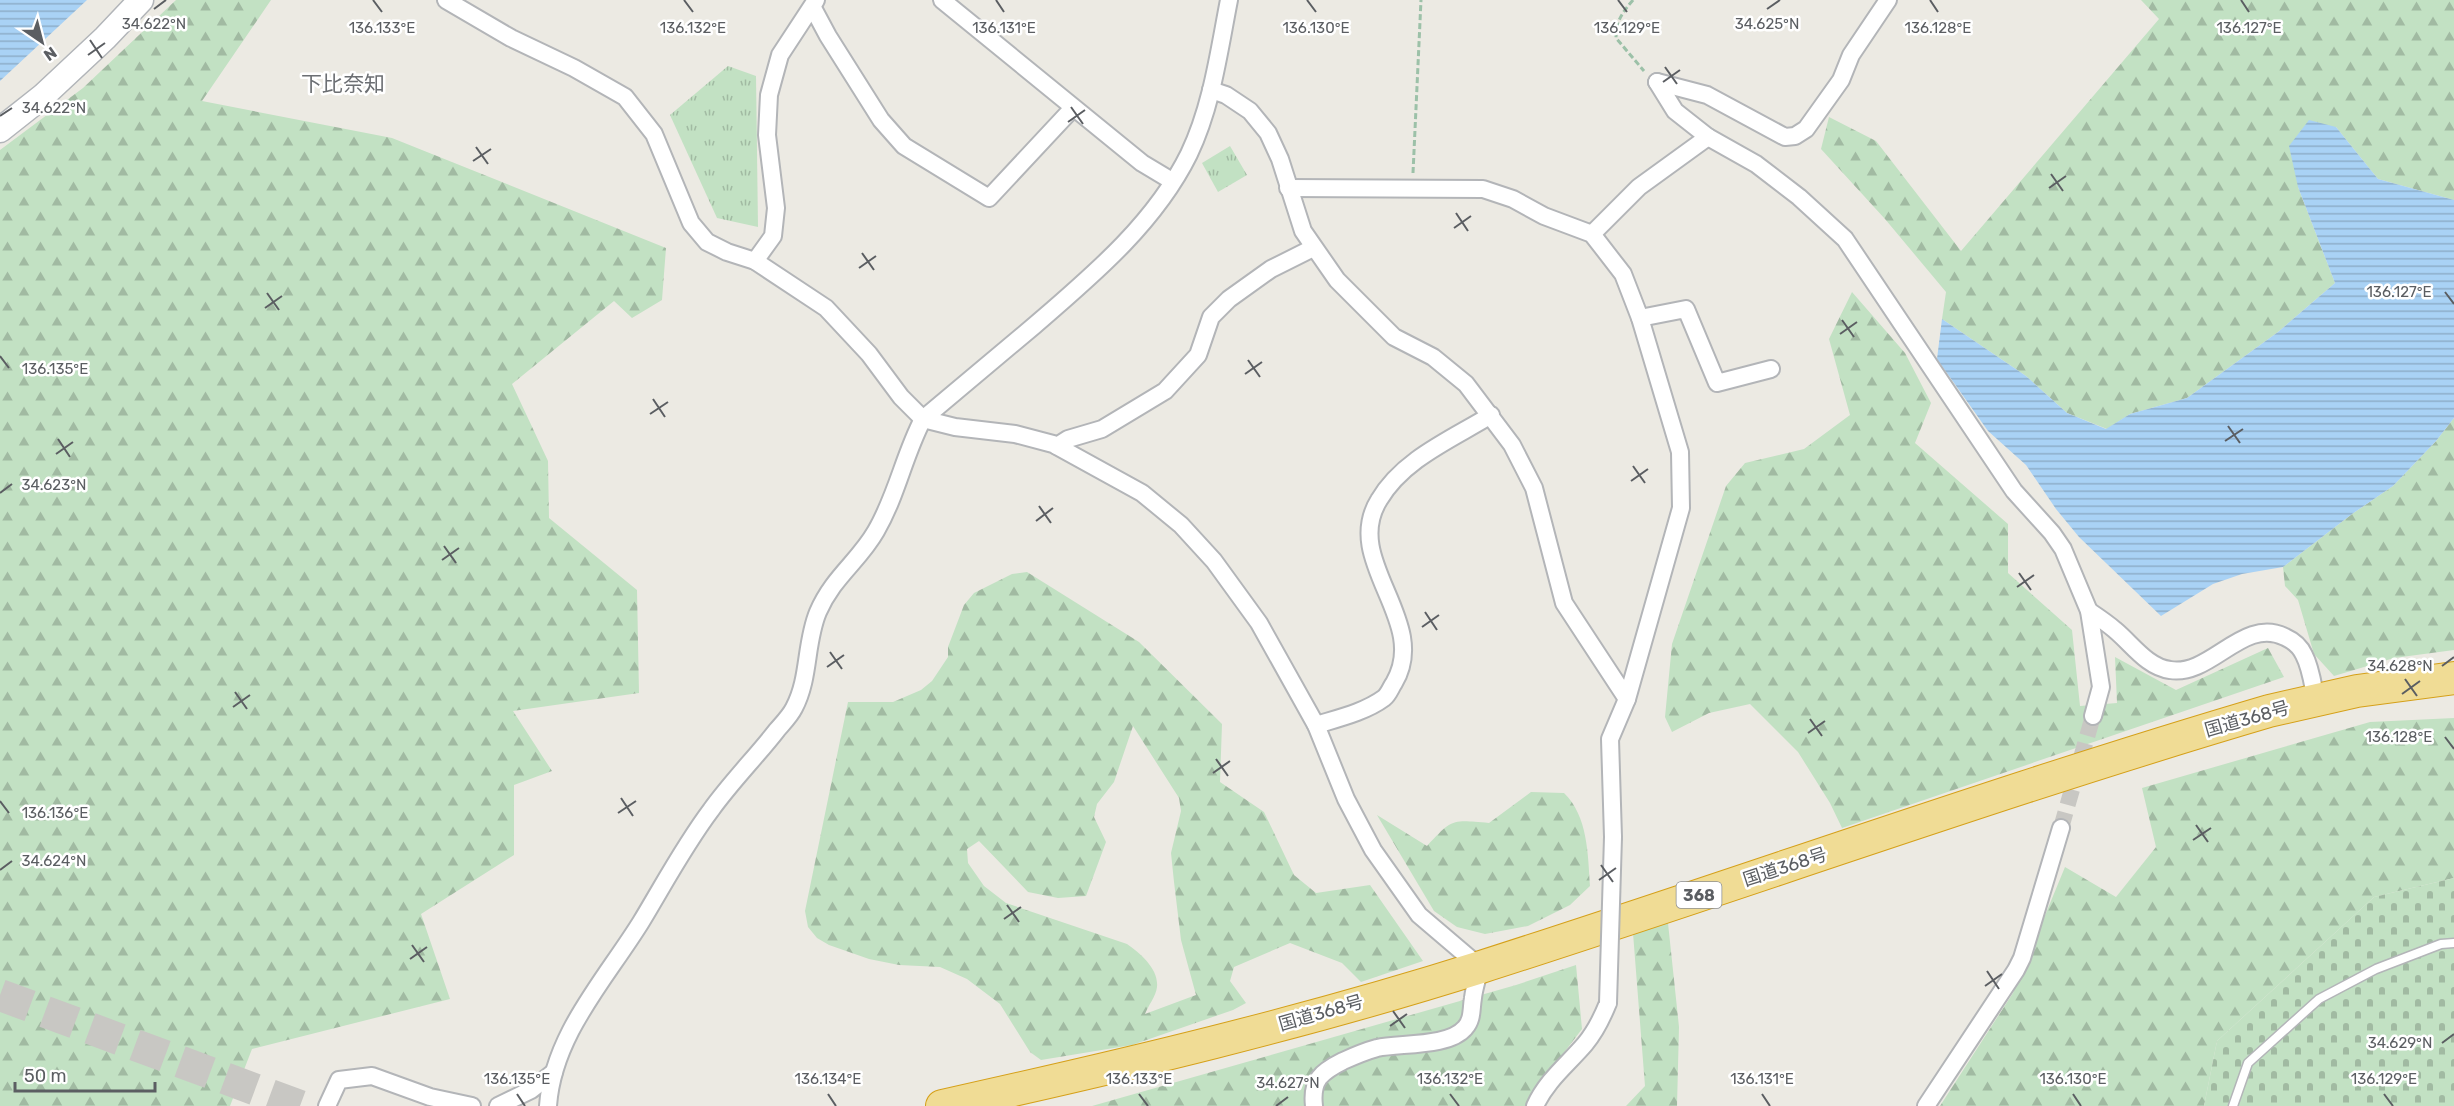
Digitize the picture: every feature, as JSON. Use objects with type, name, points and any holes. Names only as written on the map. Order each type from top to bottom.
[{"type":"highway","name":"国道368号","points":[[942,1106],[1092,1073],[1255,1032],[1480,967],[2218,726],[2316,700],[2400,684],[2454,678]]},
{"type":"main road","points":[[0,130],[51,88],[105,38],[141,0]]},
{"type":"street","points":[[446,0],[511,38],[574,68],[625,97],[654,134],[690,223],[707,242],[727,252],[755,261],[826,308],[869,354],[901,397],[924,419],[955,427],[1015,434],[1057,446],[1142,493],[1181,525],[1215,561],[1259,623],[1317,725],[1346,799],[1373,850],[1419,915],[1480,967],[1473,998],[1472,1015],[1467,1027],[1460,1033],[1447,1039],[1377,1048],[1326,1070],[1316,1083],[1313,1093],[1314,1106]]},
{"type":"street","points":[[942,0],[1142,164],[1172,181]]},
{"type":"street","points":[[548,1106],[554,1072],[567,1037],[605,974],[641,922],[670,870],[711,809],[793,710],[804,685],[810,633],[819,611],[833,583],[875,534],[891,502],[910,444],[924,419],[1083,284],[1140,226],[1189,154],[1211,90],[1229,0]]},
{"type":"street","points":[[1657,82],[1707,95],[1785,137],[1795,136],[1806,129],[1840,80],[1851,55],[1888,0]]},
{"type":"street","points":[[755,261],[772,236],[776,208],[767,135],[769,94],[780,55],[815,4]]},
{"type":"street","points":[[815,4],[828,36],[881,120],[904,146],[989,198],[1073,108]]},
{"type":"street","points":[[1657,82],[1675,111],[1708,136],[1756,164],[1799,197],[1845,239],[2014,491],[2052,533],[2063,549],[2089,611],[2101,687],[2093,716]]},
{"type":"street","points":[[1211,90],[1226,95],[1250,111],[1268,133],[1280,159],[1303,231],[1337,280],[1394,338],[1433,357],[1466,384],[1512,445],[1534,488],[1564,603],[1627,699]]},
{"type":"street","points":[[1592,234],[1639,187],[1708,136]]},
{"type":"street","points":[[1288,188],[1483,189],[1513,198],[1544,216],[1592,234],[1623,274],[1640,318],[1680,452],[1682,490],[1680,508],[1627,699],[1610,739],[1612,837],[1608,1003],[1595,1030],[1585,1044],[1554,1075],[1535,1106]]},
{"type":"street","points":[[1057,446],[1068,439],[1102,429],[1165,391],[1198,355],[1211,317],[1229,299],[1271,269],[1313,248]]},
{"type":"street","points":[[1640,318],[1686,309],[1718,383],[1771,369]]},
{"type":"street","points":[[1317,725],[1352,714],[1386,697],[1399,674],[1404,650],[1398,619],[1370,551],[1370,525],[1378,501],[1407,466],[1491,416]]},
{"type":"street","points":[[2089,611],[2148,661],[2160,668],[2173,671],[2196,665],[2249,636],[2265,632],[2277,633],[2296,642],[2305,656],[2316,700]]},
{"type":"street","points":[[1926,1106],[2022,958],[2061,828]]},
{"type":"street","points":[[498,1106],[531,1090],[554,1072]]},
{"type":"street","points":[[327,1106],[339,1080],[372,1076],[430,1097],[472,1106]]},
{"type":"lane","points":[[2234,1106],[2248,1064],[2319,999],[2376,969],[2441,944],[2454,943]]},
{"type":"path","points":[[1412,187],[1421,0]]},
{"type":"path","points":[[1633,0],[1620,15],[1616,26],[1616,38],[1657,82]]},
{"type":"green space","points":[[176,0],[271,0],[202,101],[392,138],[666,248],[662,300],[632,318],[614,301],[512,384],[548,461],[549,518],[637,590],[639,693],[513,711],[552,771],[514,785],[514,855],[421,914],[450,999],[252,1049],[230,1106],[0,1106],[0,150],[83,88]]},
{"type":"green space","points":[[2141,0],[2454,0],[2454,200],[2378,179],[2336,127],[2298,187],[2335,283],[2278,332],[2187,398],[2130,414],[2107,429],[2067,413],[2026,376],[1942,319],[1946,292],[1885,219],[1821,149],[1829,117],[1876,141],[1961,251],[2159,19]]},
{"type":"green space","points":[[728,66],[756,76],[758,227],[717,218],[670,115]]},
{"type":"green space","points":[[1230,146],[1247,175],[1218,192],[1202,163]]},
{"type":"green space","points":[[1852,292],[1905,353],[1931,403],[1915,443],[2008,524],[2008,573],[2072,630],[2080,706],[2117,703],[2115,657],[2176,690],[2268,648],[2284,677],[1842,828],[1830,803],[1798,752],[1750,704],[1709,713],[1672,732],[1665,717],[1672,644],[1726,486],[1745,463],[1804,449],[1850,415],[1829,339]]},
{"type":"green space","points":[[2454,418],[2454,650],[2394,658],[2334,676],[2314,654],[2298,600],[2285,586],[2283,567],[2393,486],[2436,441]]},
{"type":"green space","points":[[1027,572],[1139,642],[1222,724],[1220,782],[1264,812],[1294,875],[1316,893],[1370,885],[1423,961],[1361,982],[1342,963],[1290,943],[1234,967],[1230,981],[1246,1003],[1233,1010],[1132,1045],[1041,1060],[1030,1052],[1000,1004],[967,979],[940,967],[899,965],[869,959],[829,945],[817,938],[808,927],[805,911],[848,702],[893,702],[921,690],[932,681],[948,657],[948,647],[964,605],[974,593],[1012,574]],"holes":[[[1133,726],[1179,798],[1181,811],[1171,853],[1181,940],[1196,995],[1145,1014],[1155,994],[1157,980],[1148,962],[1137,952],[1127,944],[1006,903],[984,886],[968,863],[967,849],[979,841],[1028,892],[1058,898],[1086,896],[1106,842],[1094,817],[1097,804],[1114,782]]]},
{"type":"green space","points":[[2454,718],[2454,878],[2374,897],[2217,1041],[2204,1106],[1940,1106],[2013,993],[2065,867],[2116,897],[2156,847],[2142,788],[2370,722]]},
{"type":"green space","points":[[1531,792],[1564,793],[1572,802],[1585,836],[1590,886],[1570,905],[1528,926],[1485,934],[1457,927],[1434,911],[1377,815],[1427,846],[1442,830],[1454,823],[1467,821],[1489,823]]},
{"type":"green space","points":[[2454,878],[2454,1106],[2204,1106],[2217,1041],[2374,897]]},
{"type":"green space","points":[[1668,923],[1679,1027],[1677,1106],[1626,1106],[1645,1086],[1633,933]]},
{"type":"green space","points":[[1576,965],[1582,1029],[1540,1084],[1527,1106],[1092,1106],[1516,985]]},
{"type":"water","points":[[0,0],[87,0],[0,81]]},
{"type":"water","points":[[2309,120],[2336,127],[2378,179],[2454,200],[2454,418],[2436,441],[2393,486],[2283,567],[2242,574],[2213,584],[2161,616],[2079,537],[2056,509],[2026,465],[1988,431],[1937,359],[1942,319],[2026,376],[2067,413],[2106,429],[2130,414],[2187,398],[2278,332],[2335,283],[2298,187],[2289,146]]},
{"type":"tunnel","points":[[2061,828],[2093,716]]},
{"type":"tunnel","points":[[0,995],[300,1106]]},
{"type":"district","name":"下比奈知","points":[[343,83]]}]
